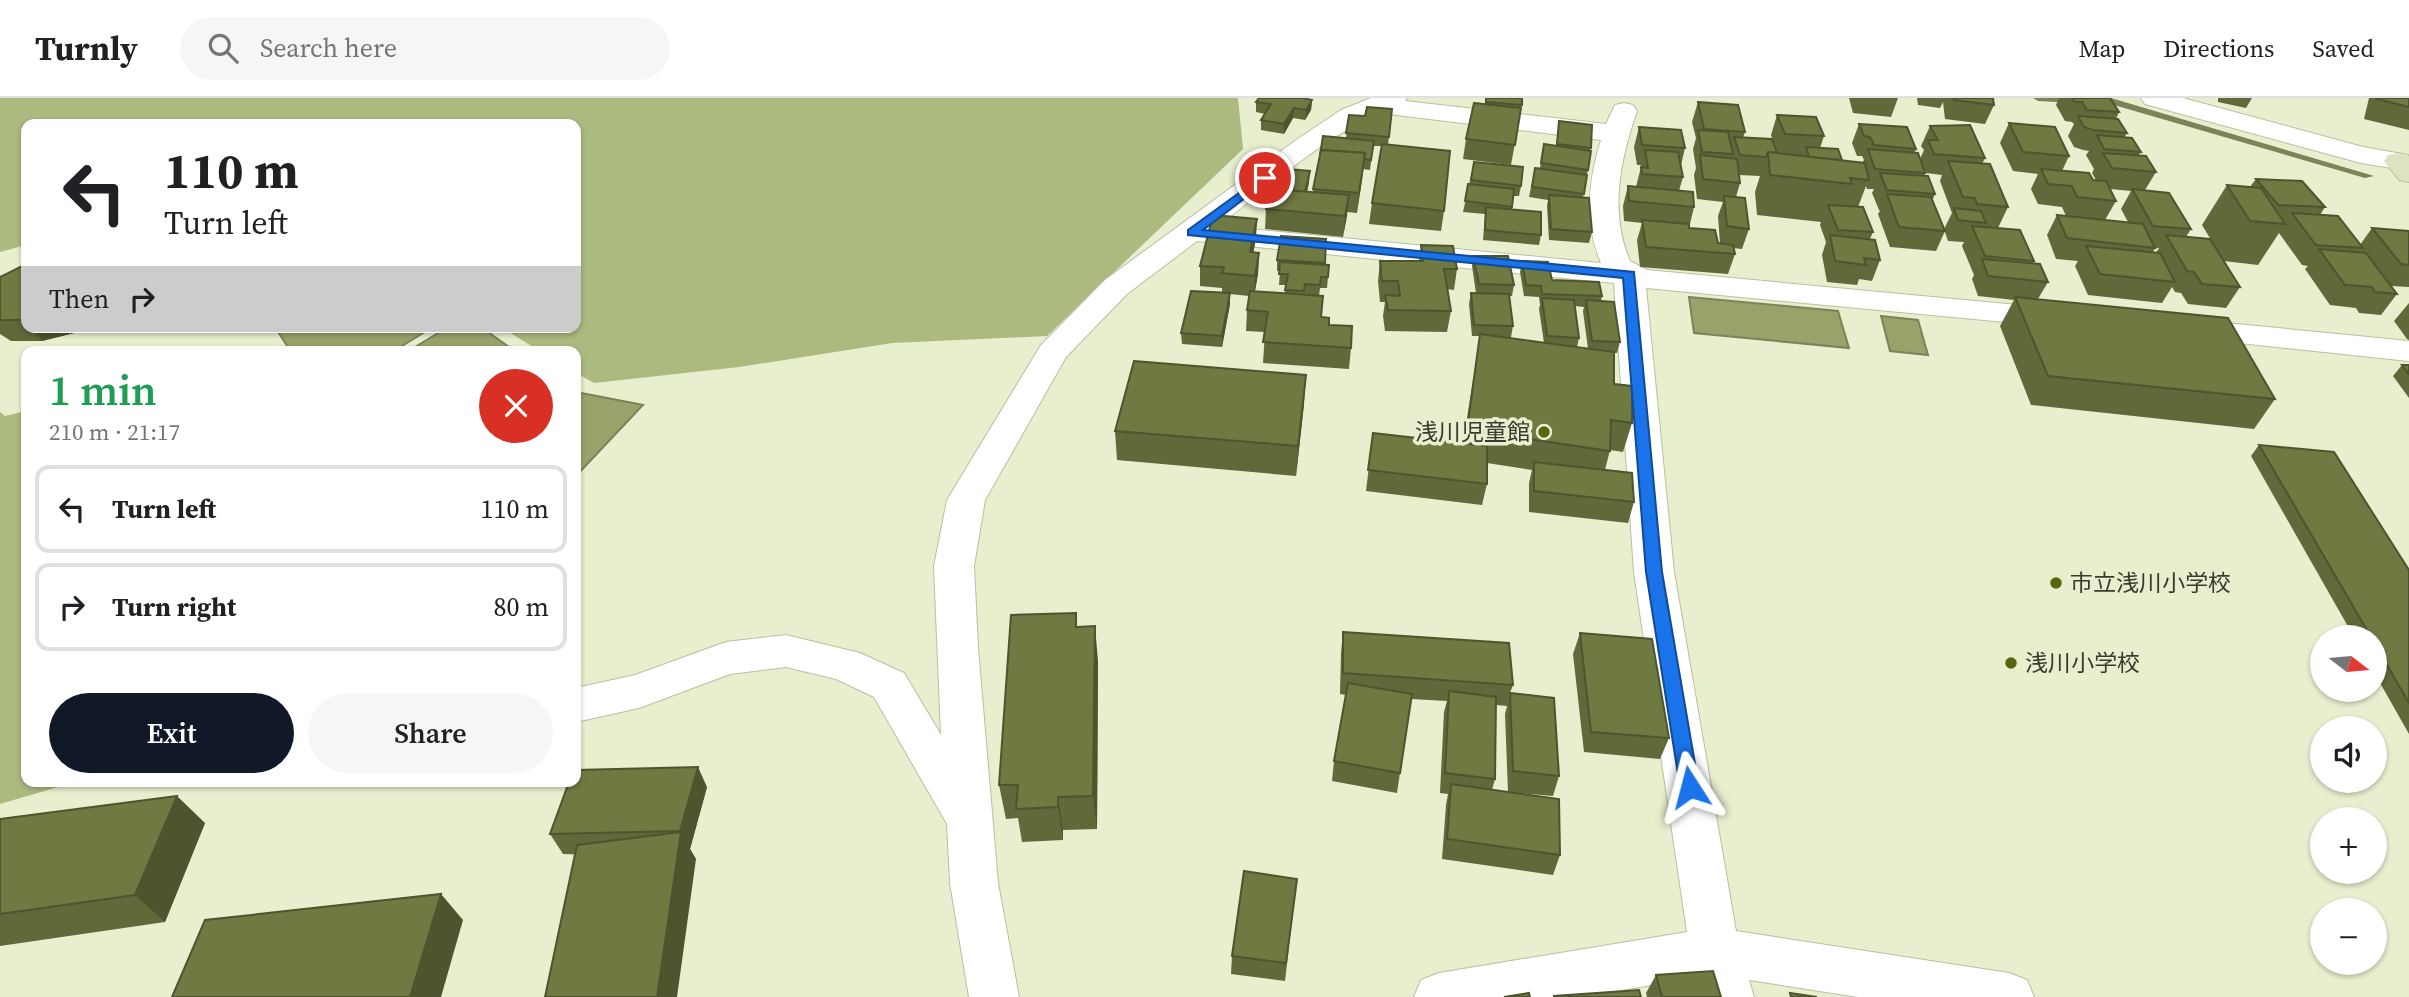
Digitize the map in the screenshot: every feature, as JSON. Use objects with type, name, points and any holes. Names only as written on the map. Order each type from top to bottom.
[{"type":"street","points":[[2154,98],[2405,165]]},
{"type":"street","points":[[994,997],[974,883],[957,648],[954,566],[966,500],[1054,352],[1116,287],[1309,144],[1350,116],[1385,102],[1620,122],[1602,203],[1617,265],[1629,275],[1654,572],[1716,951],[1729,997]]},
{"type":"street","points":[[1192,232],[1629,275],[1644,279],[2085,319]]},
{"type":"street","points":[[2153,326],[2409,351]]},
{"type":"street","points":[[581,704],[639,691],[726,658],[786,651],[845,665],[889,685],[970,821]]},
{"type":"street","points":[[1438,997],[1716,951],[2009,997]]},
{"type":"shaded area","points":[[0,98],[1238,98],[1243,149],[1047,336],[892,343],[739,367],[594,383],[581,376],[581,346],[531,346],[511,333],[581,333],[581,119],[21,119],[21,246],[0,252]]},
{"type":"shaded area","points":[[1689,297],[1838,311],[1849,348],[1694,333]]},
{"type":"shaded area","points":[[1881,316],[1918,320],[1928,355],[1890,351]]},
{"type":"shaded area","points":[[279,333],[423,333],[402,346],[287,346]]},
{"type":"shaded area","points":[[438,333],[489,333],[508,346],[417,346]]},
{"type":"shaded area","points":[[581,393],[643,405],[581,471]]},
{"type":"shaded area","points":[[0,412],[5,416],[21,412],[21,787],[58,787],[0,804]]},
{"type":"building","points":[[1259,98],[1312,100],[1306,110],[1294,108],[1284,124],[1261,120],[1271,104],[1256,102]]},
{"type":"building","points":[[1486,98],[1522,98],[1522,105],[1486,102]]},
{"type":"building","points":[[1953,98],[1993,98],[1994,105],[1954,100]]},
{"type":"building","points":[[2072,98],[2110,98],[2119,112],[2087,110],[2082,102],[2075,102]]},
{"type":"building","points":[[2409,98],[2409,107],[2377,99]]},
{"type":"building","points":[[1698,102],[1738,105],[1745,132],[1704,129]]},
{"type":"building","points":[[1474,103],[1521,108],[1515,145],[1466,139]]},
{"type":"building","points":[[1367,107],[1392,109],[1389,137],[1346,133],[1349,115],[1365,116]]},
{"type":"building","points":[[1777,115],[1816,117],[1824,136],[1785,134]]},
{"type":"building","points":[[2078,116],[2118,119],[2127,133],[2084,127]]},
{"type":"building","points":[[1559,121],[1592,125],[1591,148],[1557,144]]},
{"type":"building","points":[[2009,123],[2055,127],[2069,156],[2023,152]]},
{"type":"building","points":[[1859,124],[1907,127],[1916,149],[1874,145],[1870,137],[1864,136]]},
{"type":"building","points":[[1970,125],[1985,158],[1934,154],[1928,140],[1938,140],[1930,126]]},
{"type":"building","points":[[1639,127],[1681,130],[1685,148],[1642,145]]},
{"type":"building","points":[[1698,130],[1728,132],[1733,154],[1702,152]]},
{"type":"building","points":[[2097,135],[2132,138],[2141,152],[2104,149]]},
{"type":"building","points":[[1323,136],[1374,141],[1371,160],[1364,159],[1365,153],[1321,150],[1320,155]]},
{"type":"building","points":[[1734,137],[1772,139],[1777,153],[1768,152],[1766,157],[1740,155]]},
{"type":"building","points":[[1382,144],[1450,151],[1444,211],[1372,203]]},
{"type":"building","points":[[1544,144],[1591,151],[1588,170],[1541,163]]},
{"type":"building","points":[[1806,147],[1838,149],[1842,160],[1809,157]]},
{"type":"building","points":[[1868,149],[1918,153],[1925,173],[1875,169]]},
{"type":"building","points":[[1321,150],[1365,153],[1359,193],[1313,189]]},
{"type":"building","points":[[1645,150],[1678,152],[1683,177],[1642,174],[1641,167],[1648,168]]},
{"type":"building","points":[[1768,152],[1865,163],[1869,180],[1850,178],[1852,184],[1770,175]]},
{"type":"building","points":[[2103,153],[2146,156],[2156,172],[2112,168]]},
{"type":"building","points":[[1700,155],[1737,159],[1740,183],[1703,179]]},
{"type":"building","points":[[1948,161],[1990,164],[2008,207],[1977,204],[1975,198],[1963,197]]},
{"type":"building","points":[[1474,162],[1523,167],[1521,186],[1471,180]]},
{"type":"building","points":[[1275,168],[1310,171],[1305,192],[1271,189],[1269,192]]},
{"type":"building","points":[[1535,168],[1587,175],[1584,194],[1532,187]]},
{"type":"building","points":[[2041,169],[2089,173],[2093,180],[2106,181],[2116,201],[2077,197],[2072,186],[2048,184]]},
{"type":"building","points":[[1880,173],[1928,176],[1935,194],[1887,190]]},
{"type":"building","points":[[2256,179],[2302,181],[2325,207],[2278,205]]},
{"type":"building","points":[[1468,184],[1514,189],[1512,207],[1465,201]]},
{"type":"building","points":[[2227,185],[2261,188],[2285,224],[2250,221]]},
{"type":"building","points":[[1628,186],[1693,192],[1694,207],[1629,201]]},
{"type":"building","points":[[1271,189],[1349,195],[1345,216],[1266,209]]},
{"type":"building","points":[[2132,189],[2169,193],[2191,229],[2153,226]]},
{"type":"building","points":[[1887,194],[1931,197],[1945,231],[1899,227]]},
{"type":"building","points":[[1549,195],[1589,198],[1592,232],[1551,229]]},
{"type":"building","points":[[1724,196],[1745,198],[1749,229],[1727,226]]},
{"type":"building","points":[[1828,205],[1863,207],[1873,232],[1838,230]]},
{"type":"building","points":[[1486,207],[1541,212],[1541,235],[1485,230]]},
{"type":"building","points":[[1954,208],[1981,211],[1986,223],[1958,220]]},
{"type":"building","points":[[2292,213],[2338,216],[2363,248],[2316,245]]},
{"type":"building","points":[[1213,215],[1257,219],[1250,252],[1259,253],[1255,276],[1222,273],[1224,267],[1200,266]]},
{"type":"building","points":[[2057,215],[2143,224],[2155,248],[2067,238]]},
{"type":"building","points":[[1642,220],[1689,224],[1689,228],[1715,230],[1718,243],[1733,245],[1735,254],[1646,247]]},
{"type":"building","points":[[1972,226],[2020,230],[2034,261],[1985,256]]},
{"type":"building","points":[[2372,228],[2409,231],[2409,265],[2401,264]]},
{"type":"building","points":[[1830,235],[1875,240],[1880,260],[1864,258],[1866,265],[1835,261]]},
{"type":"building","points":[[2166,235],[2210,239],[2240,287],[2202,284],[2194,272],[2187,271]]},
{"type":"building","points":[[1281,236],[1326,239],[1325,263],[1277,260]]},
{"type":"building","points":[[1421,245],[1453,246],[1457,269],[1444,269],[1451,311],[1388,310],[1385,295],[1400,296],[1398,281],[1382,281],[1380,261],[1423,261]]},
{"type":"building","points":[[2086,246],[2160,253],[2175,282],[2100,274]]},
{"type":"building","points":[[2319,249],[2366,253],[2397,294],[2375,292],[2372,287],[2345,285]]},
{"type":"building","points":[[1473,256],[1508,256],[1514,285],[1479,284]]},
{"type":"building","points":[[1982,259],[2040,264],[2048,282],[1988,276]]},
{"type":"building","points":[[1522,261],[1548,262],[1552,280],[1599,282],[1602,296],[1542,294],[1541,286],[1526,285]]},
{"type":"building","points":[[1280,262],[1329,265],[1328,277],[1321,277],[1320,285],[1305,284],[1304,291],[1285,290],[1288,274],[1279,274]]},
{"type":"building","points":[[21,266],[21,320],[0,320],[0,277]]},
{"type":"building","points":[[1191,291],[1230,293],[1222,336],[1181,333]]},
{"type":"building","points":[[1250,291],[1323,296],[1321,317],[1329,318],[1329,325],[1352,326],[1351,348],[1263,342],[1268,312],[1247,310]]},
{"type":"building","points":[[1471,293],[1509,294],[1513,326],[1474,325]]},
{"type":"building","points":[[2015,297],[2228,318],[2275,399],[2048,376]]},
{"type":"building","points":[[1542,298],[1574,300],[1579,338],[1547,336]]},
{"type":"building","points":[[1586,300],[1614,302],[1620,342],[1592,341]]},
{"type":"building","name":"浅川児童館","points":[[1480,334],[1614,352],[1614,384],[1632,386],[1632,423],[1611,420],[1610,451],[1467,430]]},
{"type":"building","points":[[1134,361],[1306,375],[1298,446],[1115,431]]},
{"type":"building","points":[[2402,365],[2409,365],[2409,374]]},
{"type":"building","points":[[1373,433],[1487,446],[1487,484],[1368,470]]},
{"type":"building","points":[[2259,445],[2334,452],[2409,570],[2409,703],[2387,665],[2387,625],[2364,625]]},
{"type":"building","points":[[1534,462],[1632,473],[1634,502],[1534,491]]},
{"type":"building","points":[[1076,613],[1076,627],[1095,626],[1093,796],[1058,797],[1058,807],[1016,809],[1018,785],[999,785],[1011,615]]},
{"type":"building","points":[[1343,632],[1509,643],[1513,685],[1343,673]]},
{"type":"building","points":[[1580,633],[1652,639],[1669,738],[1591,732]]},
{"type":"building","points":[[1348,683],[1412,694],[1400,773],[1334,761]]},
{"type":"building","points":[[1449,691],[1496,697],[1495,779],[1445,773]]},
{"type":"building","points":[[1510,693],[1554,698],[1559,776],[1513,771]]},
{"type":"building","points":[[698,767],[680,831],[550,834],[567,787],[581,787],[581,770]]},
{"type":"building","points":[[1451,784],[1559,799],[1560,855],[1447,839]]},
{"type":"building","points":[[177,796],[135,895],[0,914],[0,819]]},
{"type":"building","points":[[681,832],[657,997],[545,997],[577,845]]},
{"type":"building","points":[[1244,871],[1297,879],[1286,963],[1232,956]]},
{"type":"building","points":[[441,894],[410,997],[172,997],[205,920]]},
{"type":"building","points":[[1713,971],[1721,997],[1662,997],[1656,975]]},
{"type":"building","points":[[1639,990],[1641,997],[1554,997],[1554,996]]},
{"type":"building","points":[[1529,993],[1530,997],[1504,997]]},
{"type":"building","points":[[1790,993],[1817,997],[1791,997]]},
{"type":"waterway","points":[[2038,98],[2075,100]]},
{"type":"waterway","points":[[2096,100],[2108,100],[2369,176]]},
{"type":"place","name":"浅川児童館","points":[[1544,432]]},
{"type":"place","name":"市立浅川小学校","points":[[2056,583]]},
{"type":"place","name":"浅川小学校","points":[[2011,663]]},
{"type":"route","points":[[1265,178],[1192,232],[1629,275],[1654,572],[1690,787]]}]
